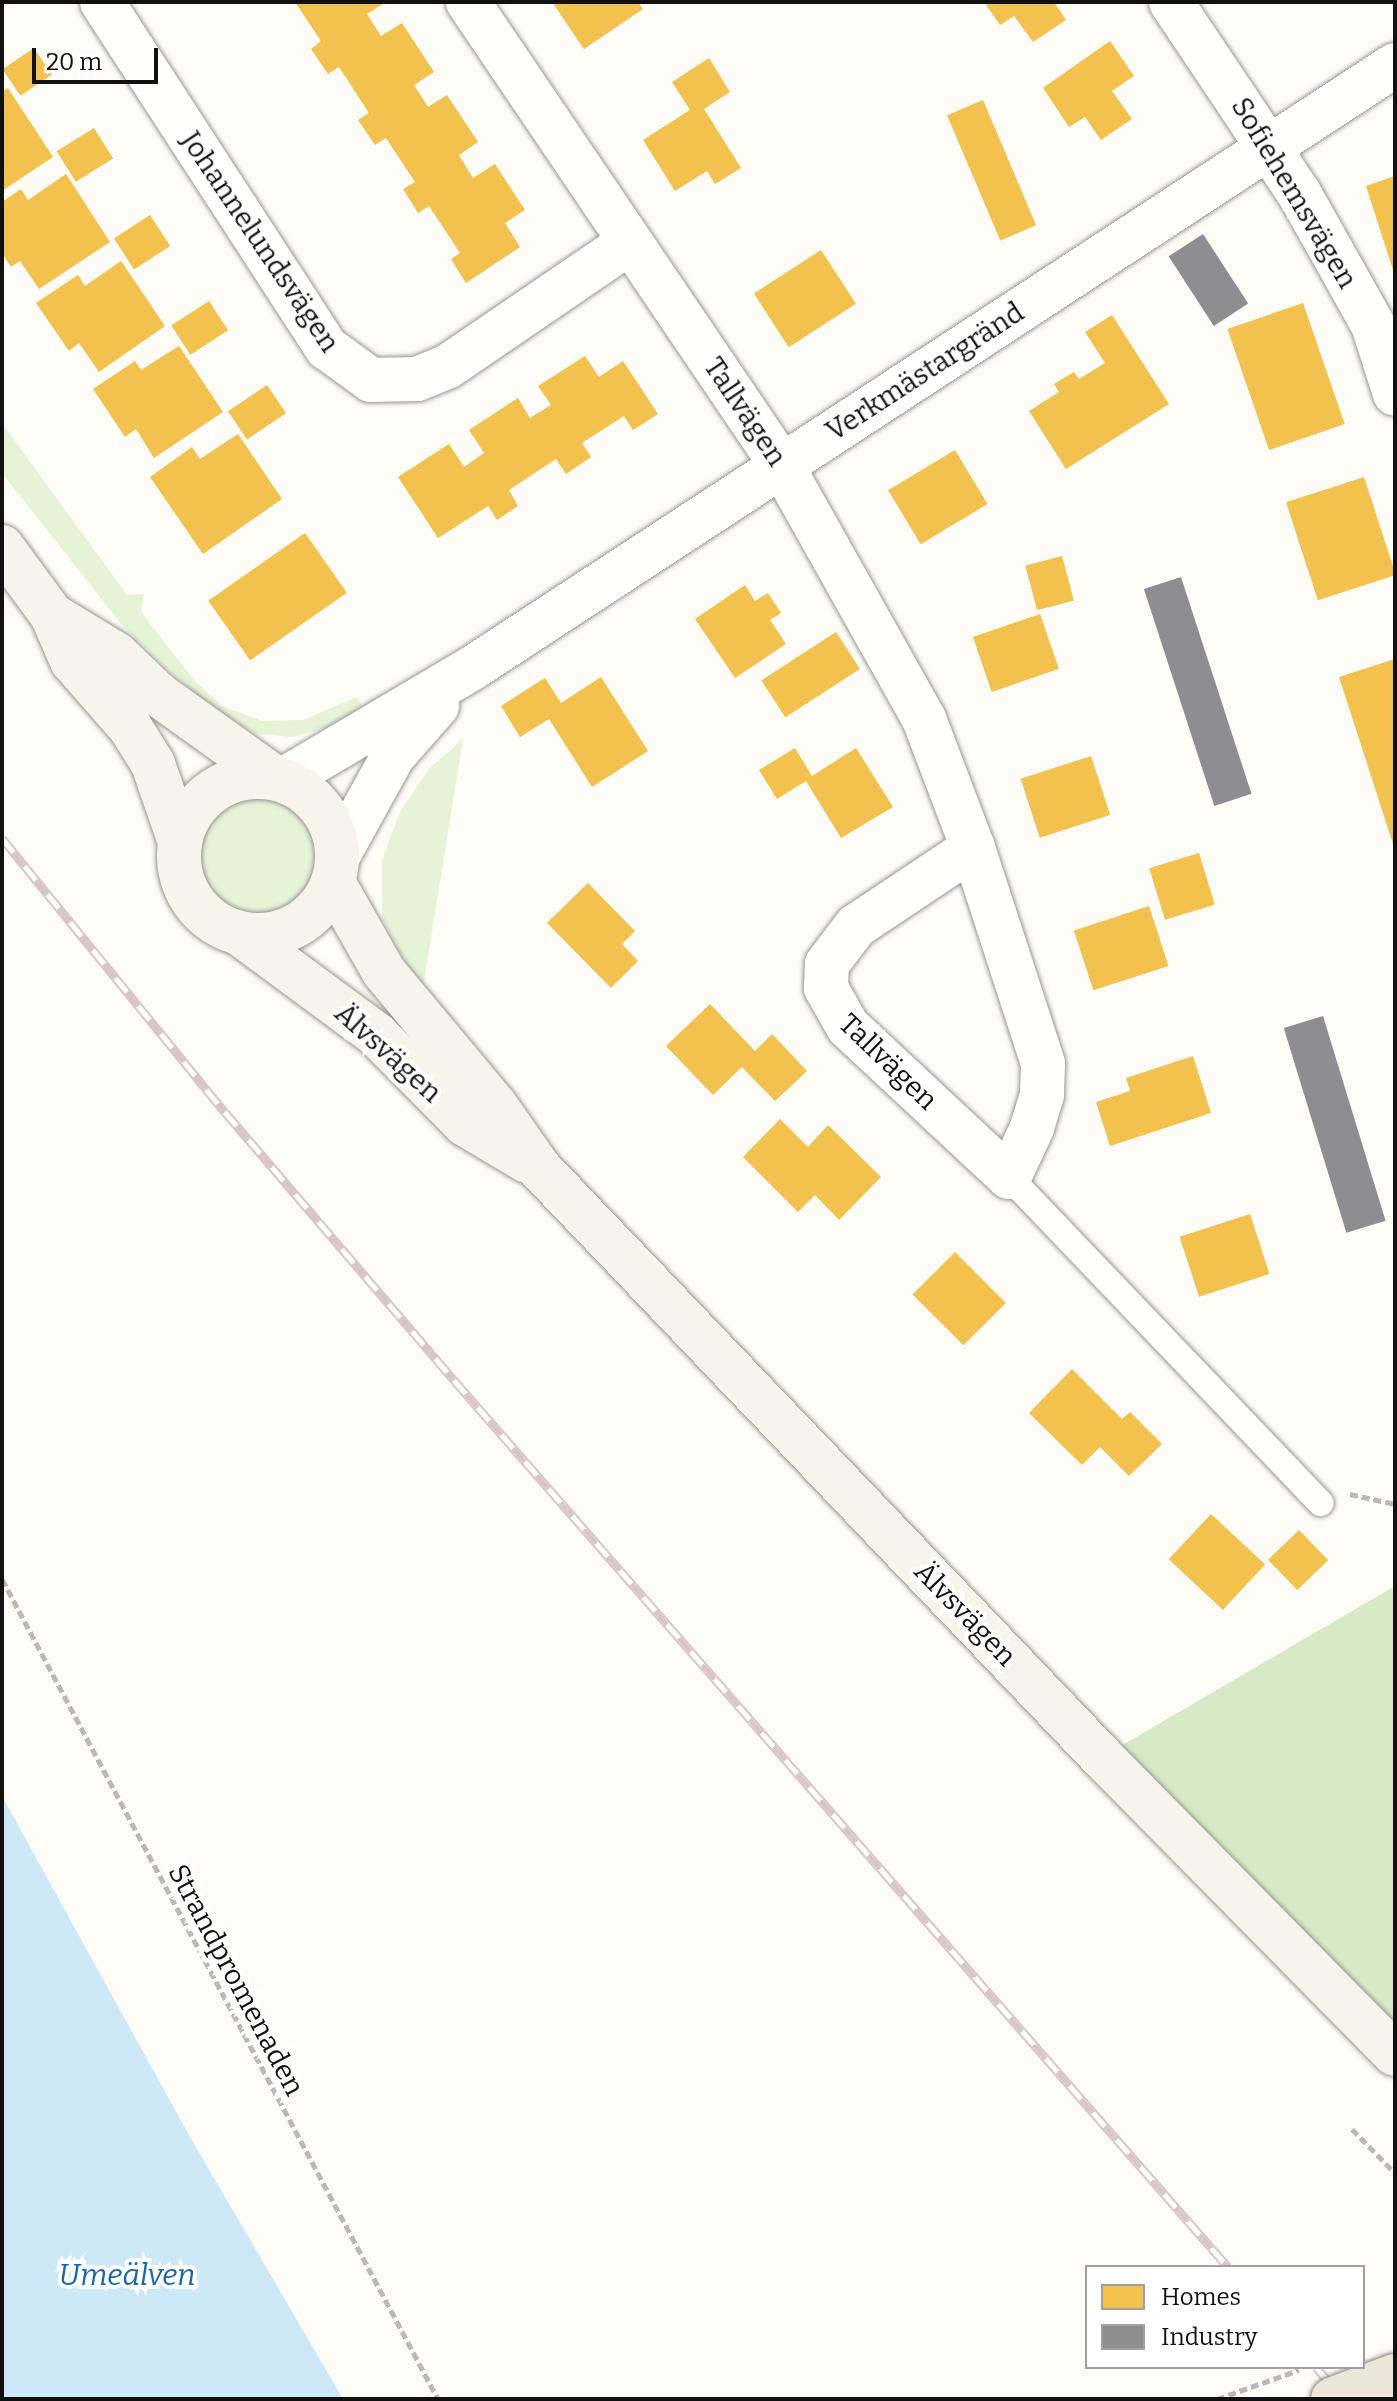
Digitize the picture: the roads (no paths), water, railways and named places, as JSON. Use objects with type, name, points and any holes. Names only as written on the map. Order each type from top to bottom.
[{"type":"highway","points":[[1333,2399],[1395,2376]]},
{"type":"main road","points":[[2,547],[52,615],[72,661],[130,727],[153,764],[180,842]]},
{"type":"main road","points":[[52,615],[116,654],[159,695],[279,779],[307,794],[329,822],[335,869],[305,920],[285,931],[239,933],[211,921],[191,899],[180,872],[180,842],[188,818],[204,798],[250,777],[279,779]]},
{"type":"main road","name":"Älvsvägen","points":[[335,869],[384,972],[495,1105],[540,1169],[1395,2054]]},
{"type":"main road","name":"Älvsvägen","points":[[239,933],[367,1026],[465,1124],[540,1169]]},
{"type":"street","name":"Johannelundsvägen","points":[[102,2],[327,348],[371,380],[417,379],[447,367],[629,243]]},
{"type":"street","name":"Tallvägen","points":[[468,2],[782,466],[924,719],[973,848],[1043,1064],[1042,1095],[1032,1128],[1009,1177],[848,1027],[826,988],[827,964],[856,926],[973,848]]},
{"type":"street","name":"Sofiehemsvägen","points":[[1171,2],[1271,146],[1373,325],[1395,394]]},
{"type":"street","name":"Verkmästargränd","points":[[279,779],[455,679],[1395,65]]},
{"type":"street","name":"Verkmästargränd","points":[[335,869],[393,756],[455,679]]},
{"type":"lane","name":"Tallvägen","points":[[1009,1177],[1320,1503]]},
{"type":"water","name":"Umeälven","points":[[2,1796],[190,2137],[343,2399],[2,2399]]},
{"type":"railway","points":[[2,838],[225,1112],[454,1380],[1226,2265]]},
{"type":"railway","points":[[1318,2369],[1344,2399]]}]
